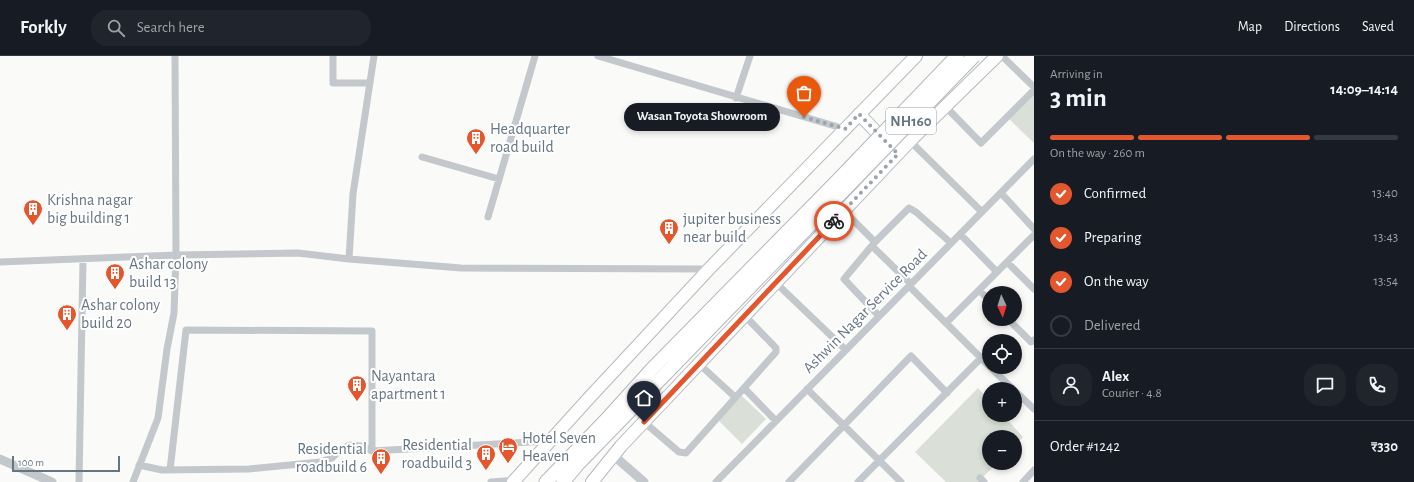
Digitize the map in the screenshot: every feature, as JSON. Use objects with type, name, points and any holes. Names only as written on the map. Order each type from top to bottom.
[{"type":"highway","name":"NH160","points":[[546,482],[605,421],[652,369],[840,178],[957,56]]},
{"type":"highway","name":"NH160","points":[[564,482],[578,464],[974,56]]},
{"type":"main road","points":[[514,481],[709,269],[916,56]]},
{"type":"main road","points":[[592,482],[613,455],[910,141],[997,56]]},
{"type":"main road","points":[[859,114],[898,154]]},
{"type":"street","points":[[133,482],[158,418],[167,349],[174,313],[176,255],[175,56]]},
{"type":"street","points":[[333,56],[333,83],[370,83]]},
{"type":"street","points":[[349,259],[353,194],[374,56]]},
{"type":"street","points":[[488,217],[535,56]]},
{"type":"street","points":[[736,98],[750,56]]},
{"type":"street","points":[[945,106],[981,144],[1034,88],[1002,56]]},
{"type":"street","points":[[602,57],[736,98],[845,129]]},
{"type":"street","points":[[910,141],[982,212]]},
{"type":"street","points":[[422,157],[499,178]]},
{"type":"street","name":"Ashwin Nagar Service Road","points":[[716,482],[1034,159]]},
{"type":"street","points":[[946,323],[1034,233],[1001,193]]},
{"type":"street","points":[[879,316],[844,280],[873,244],[910,208],[951,243]]},
{"type":"street","points":[[844,211],[910,285],[981,358],[858,482]]},
{"type":"street","points":[[960,234],[997,272]]},
{"type":"street","points":[[0,262],[176,255],[298,253],[349,259],[460,268],[709,269]]},
{"type":"street","points":[[79,482],[83,259]]},
{"type":"street","points":[[1007,262],[1034,289]]},
{"type":"street","points":[[776,283],[846,350]]},
{"type":"street","points":[[979,290],[982,293]]},
{"type":"street","points":[[644,422],[679,452],[683,454],[686,453],[776,352],[776,348],[745,316]]},
{"type":"street","points":[[1015,326],[1031,342],[1034,340]]},
{"type":"street","points":[[170,470],[186,330],[372,331],[372,452]]},
{"type":"street","points":[[789,482],[911,356],[947,393]]},
{"type":"street","points":[[699,364],[735,397]]},
{"type":"street","points":[[998,374],[1006,382]]},
{"type":"street","points":[[744,388],[776,421]]},
{"type":"street","points":[[807,389],[902,482]]},
{"type":"street","points":[[1022,396],[1032,404]]},
{"type":"street","points":[[140,465],[162,470],[249,469],[320,462],[332,458],[341,449],[350,445],[361,446],[372,452],[550,441]]},
{"type":"street","points":[[613,455],[644,482]]},
{"type":"street","points":[[0,459],[52,482]]},
{"type":"street","points":[[1023,482],[1034,470]]},
{"type":"street","points":[[490,482],[514,481]]},
{"type":"shaded area","points":[[1034,92],[1034,143],[1008,118]]},
{"type":"shaded area","points":[[978,388],[982,392],[982,422],[1009,422],[1017,430],[982,430],[982,470],[990,470],[982,478],[985,482],[946,482],[915,452]]},
{"type":"shaded area","points":[[741,395],[766,419],[742,444],[717,419]]},
{"type":"way so far","points":[[804,117],[845,129],[859,114],[898,154],[834,221]]},
{"type":"place","name":"Wasan Toyota Showroom","points":[[804,117]]},
{"type":"place","name":"Headquarter road build","points":[[476,155]]},
{"type":"place","name":"Krishna nagar big building 1","points":[[33,226]]},
{"type":"place","name":"jupiter business near build","points":[[669,245]]},
{"type":"place","name":"Ashar colony build 13","points":[[115,290]]},
{"type":"place","name":"Ashar colony build 20","points":[[67,331]]},
{"type":"place","name":"Nayantara apartment 1","points":[[357,402]]},
{"type":"place","name":"Hotel Seven Heaven","points":[[508,464]]},
{"type":"place","name":"Residential roadbuild 3","points":[[486,471]]},
{"type":"place","name":"Residential roadbuild 6","points":[[381,475]]},
{"type":"route","points":[[644,422],[834,221]]}]
